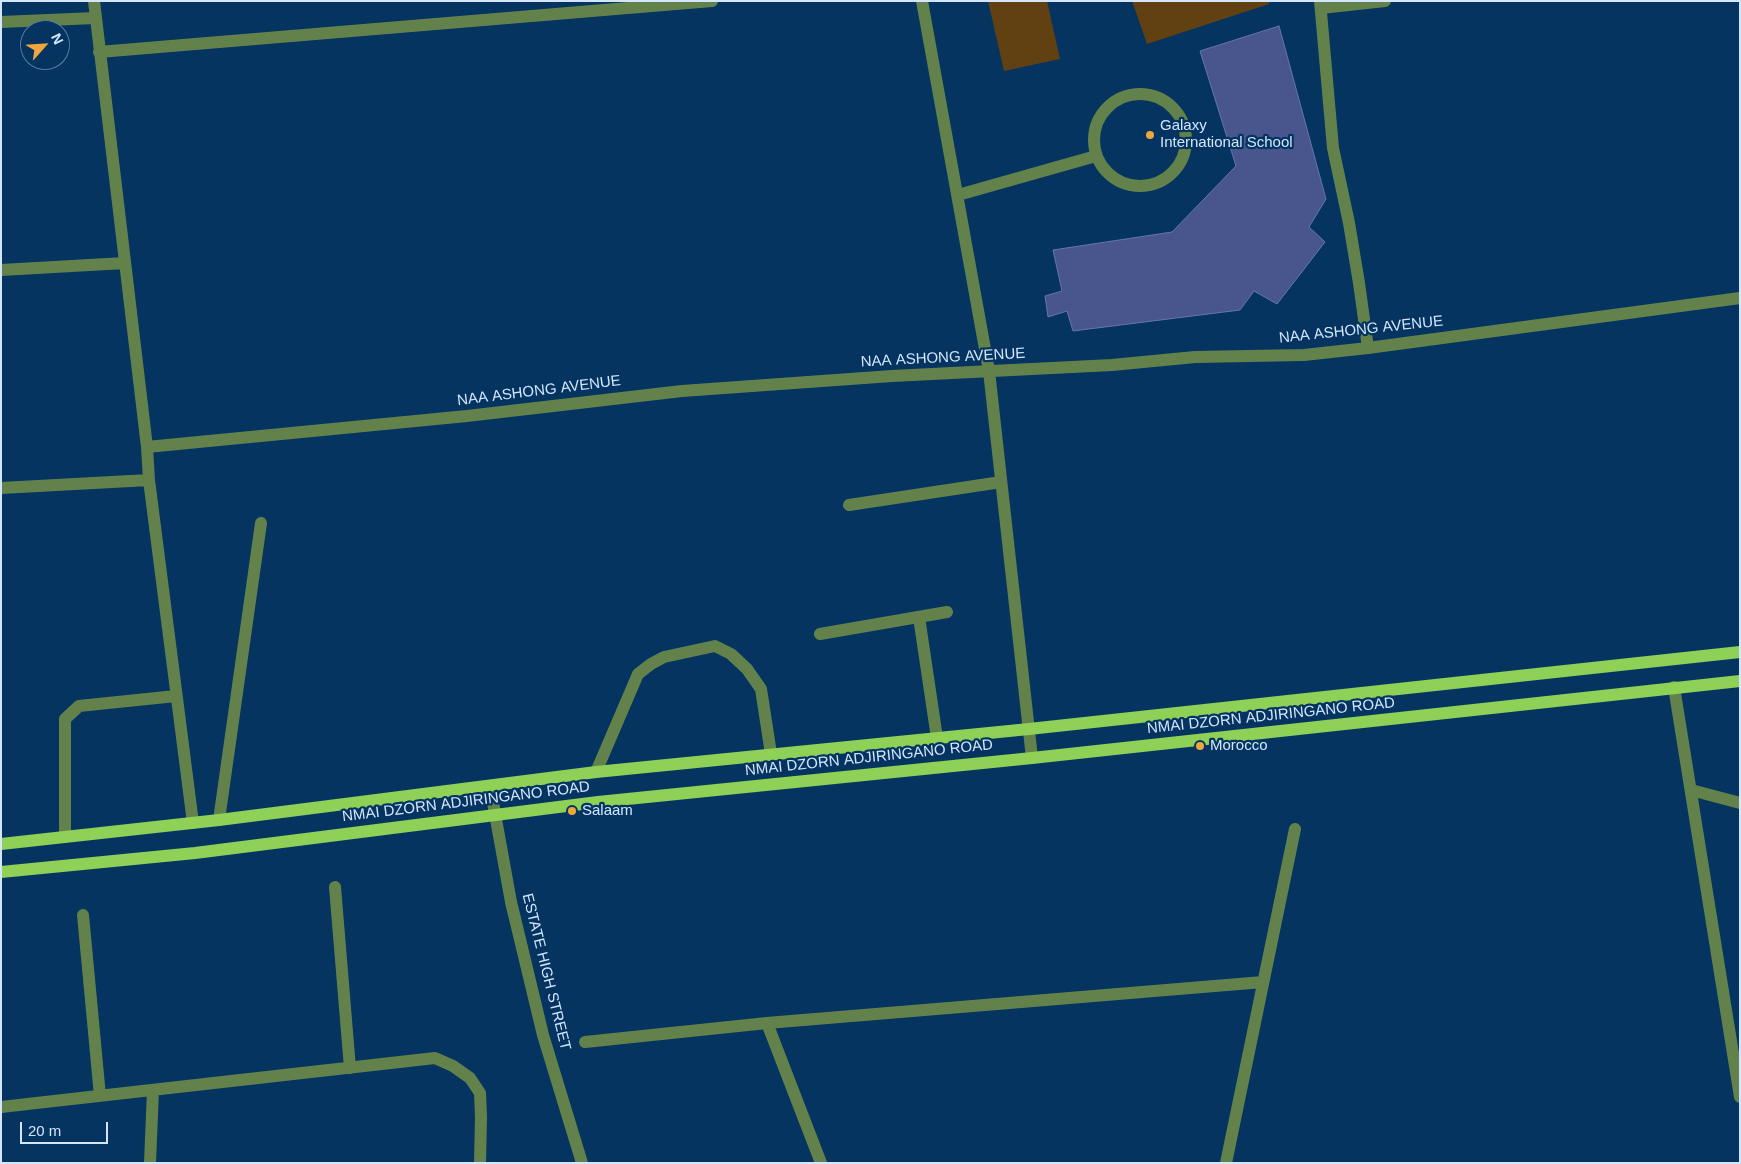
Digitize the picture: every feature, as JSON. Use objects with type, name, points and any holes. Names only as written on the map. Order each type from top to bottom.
[{"type":"main road","name":"NMAI DZORN ADJIRINGANO ROAD","points":[[1,844],[219,820],[596,772],[1029,729],[1740,652]]},
{"type":"main road","name":"NMAI DZORN ADJIRINGANO ROAD","points":[[1,872],[195,853],[598,802],[1032,758],[1740,681]]},
{"type":"street","points":[[94,1],[147,447],[149,480],[193,823]]},
{"type":"street","points":[[99,52],[712,1]]},
{"type":"street","points":[[922,1],[989,371],[1032,758]]},
{"type":"street","points":[[1368,348],[1352,240],[1333,148],[1321,4],[1384,1]]},
{"type":"street","points":[[1,22],[95,18]]},
{"type":"street","points":[[1138,94],[1152,96],[1166,102],[1176,112],[1184,125],[1185,153],[1178,166],[1168,177],[1156,184],[1142,187],[1127,185],[1114,179],[1104,169],[1096,156],[1095,128],[1102,114],[1111,104],[1124,96],[1138,94]]},
{"type":"street","points":[[958,195],[1096,156]]},
{"type":"street","points":[[1,270],[125,263]]},
{"type":"street","name":"NAA ASHONG AVENUE","points":[[147,447],[467,416],[682,390],[1112,365],[1195,357],[1304,355],[1740,298]]},
{"type":"street","points":[[1,488],[149,480]]},
{"type":"street","points":[[849,505],[1002,482]]},
{"type":"street","points":[[219,820],[261,523]]},
{"type":"street","points":[[820,634],[947,612]]},
{"type":"street","points":[[919,617],[937,738]]},
{"type":"street","points":[[596,772],[638,674],[664,657],[715,646],[731,654],[742,664],[761,689],[771,754]]},
{"type":"street","points":[[1674,687],[1740,1097]]},
{"type":"street","points":[[65,837],[66,719],[79,706],[176,696]]},
{"type":"street","name":"ESTATE HIGH STREET","points":[[490,786],[512,902],[543,1036],[582,1163]]},
{"type":"street","points":[[1691,790],[1740,803]]},
{"type":"street","points":[[1226,1163],[1295,829]]},
{"type":"street","points":[[335,887],[350,1068]]},
{"type":"street","points":[[84,915],[100,1096]]},
{"type":"street","points":[[585,1042],[767,1023],[1264,982]]},
{"type":"street","points":[[767,1023],[821,1163]]},
{"type":"street","points":[[1,1107],[435,1058],[453,1066],[470,1078],[480,1093],[480,1163]]},
{"type":"street","points":[[150,1163],[154,1090]]},
{"type":"shaded area","points":[[988,1],[1047,1],[1060,59],[1004,71]]},
{"type":"shaded area","points":[[1132,1],[1269,1],[1269,4],[1147,44]]},
{"type":"building","points":[[1279,26],[1326,199],[1309,227],[1325,242],[1277,304],[1254,291],[1240,310],[1073,331],[1067,311],[1048,317],[1045,296],[1062,291],[1053,250],[1172,232],[1236,166],[1200,51]]},
{"type":"place","name":"Galaxy International School","points":[[1150,135]]},
{"type":"place","name":"Morocco","points":[[1200,746]]},
{"type":"place","name":"Salaam","points":[[572,811]]}]
